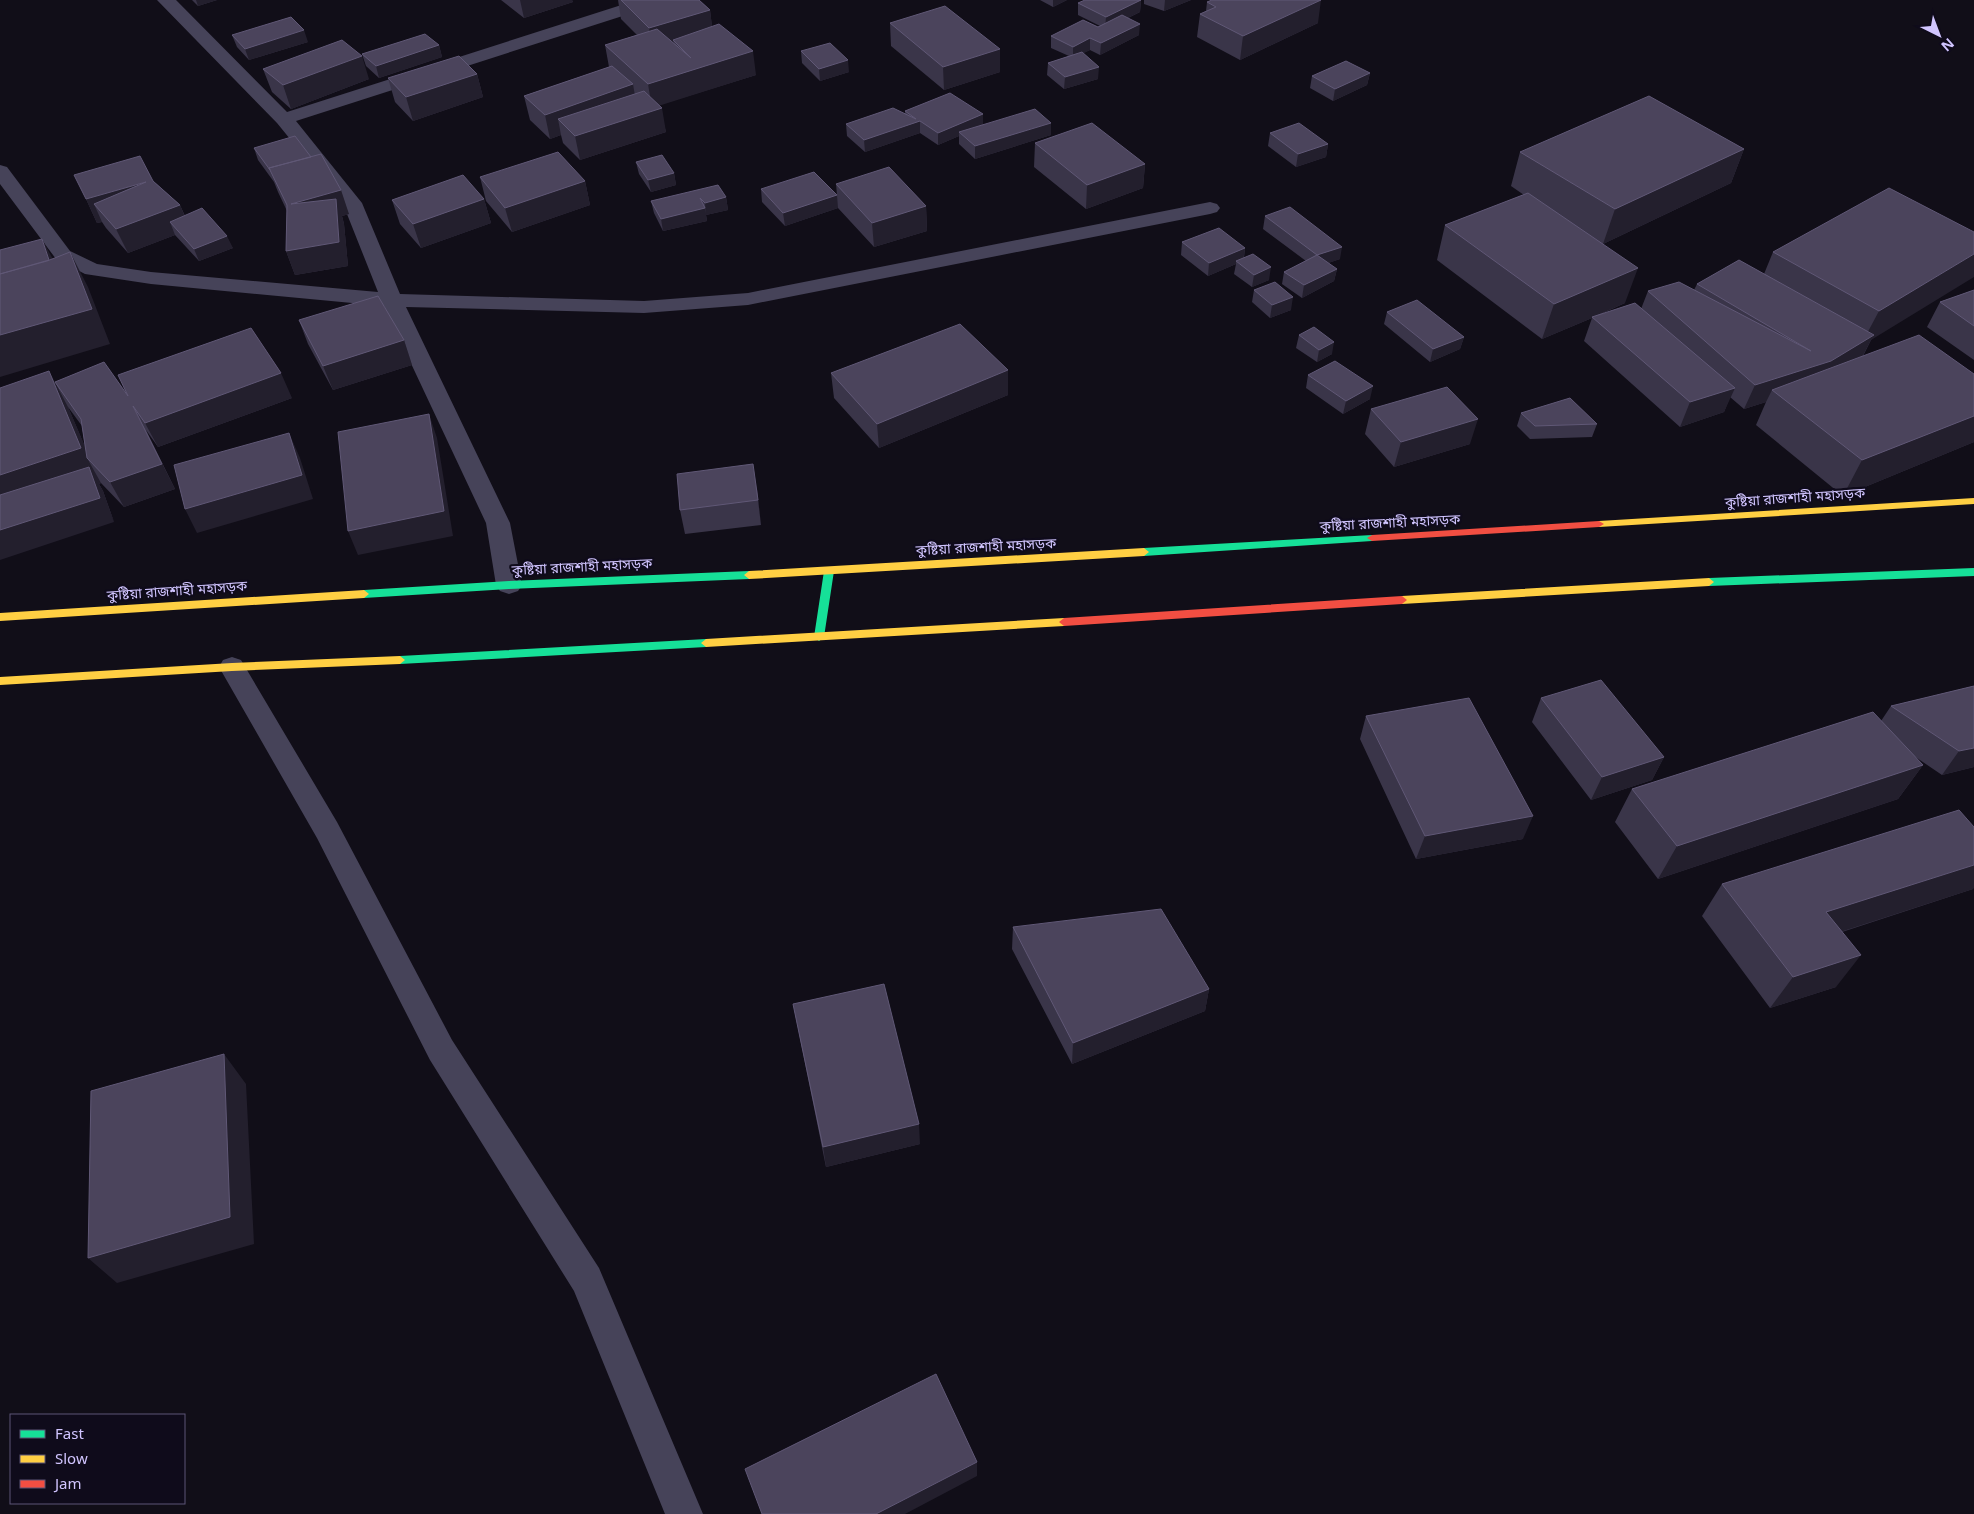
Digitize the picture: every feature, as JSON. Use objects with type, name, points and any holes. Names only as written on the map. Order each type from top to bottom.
[{"type":"highway","name":"কুষ্টিয়া রাজশাহী মহাসড়ক","points":[[0,617],[509,585],[829,571],[1974,501]]},
{"type":"highway","points":[[819,637],[829,571]]},
{"type":"highway","points":[[0,681],[232,667],[303,665],[819,637],[1677,583],[1974,572]]},
{"type":"street","points":[[166,0],[284,119],[352,202],[392,300],[498,523],[509,585]]},
{"type":"street","points":[[284,119],[654,0]]},
{"type":"street","points":[[0,170],[63,255],[92,270],[151,278],[392,300],[644,307],[748,299],[1210,208]]},
{"type":"street","points":[[232,667],[327,830],[441,1050],[587,1280],[684,1514]]},
{"type":"building","points":[[621,0],[699,0],[710,10],[649,28]]},
{"type":"building","points":[[1085,0],[1141,0],[1106,17],[1078,3]]},
{"type":"building","points":[[1212,0],[1321,0],[1243,36],[1200,14],[1216,7],[1207,2]]},
{"type":"building","points":[[945,6],[1000,49],[943,67],[890,23]]},
{"type":"building","points":[[1122,15],[1140,24],[1101,43],[1090,38],[1073,47],[1051,36],[1083,20],[1098,27]]},
{"type":"building","points":[[291,17],[304,30],[245,49],[232,35]]},
{"type":"building","points":[[719,24],[753,51],[648,84],[605,45],[657,29],[691,58],[673,40]]},
{"type":"building","points":[[425,34],[439,45],[376,66],[362,54]]},
{"type":"building","points":[[342,40],[362,56],[283,85],[263,69]]},
{"type":"building","points":[[830,43],[848,60],[819,69],[801,51]]},
{"type":"building","points":[[1082,52],[1099,67],[1065,77],[1048,63]]},
{"type":"building","points":[[459,56],[477,74],[406,97],[388,78]]},
{"type":"building","points":[[1346,61],[1370,73],[1335,89],[1312,76]]},
{"type":"building","points":[[612,66],[633,84],[545,115],[524,96]]},
{"type":"building","points":[[644,91],[662,108],[575,136],[558,119]]},
{"type":"building","points":[[950,93],[983,114],[938,133],[920,121],[864,140],[846,124],[893,108],[916,119],[905,111]]},
{"type":"building","points":[[1649,96],[1744,149],[1615,209],[1520,152]]},
{"type":"building","points":[[1035,109],[1051,123],[975,146],[959,132]]},
{"type":"building","points":[[1092,123],[1145,164],[1087,185],[1035,143]]},
{"type":"building","points":[[1299,123],[1328,144],[1298,154],[1270,133]]},
{"type":"building","points":[[295,136],[311,157],[269,168],[270,170],[254,148]]},
{"type":"building","points":[[558,152],[585,181],[505,208],[480,177]]},
{"type":"building","points":[[321,154],[341,190],[291,204],[336,199],[339,242],[286,251],[287,205],[269,168]]},
{"type":"building","points":[[662,155],[674,173],[648,180],[636,162]]},
{"type":"building","points":[[140,156],[153,181],[180,205],[116,229],[94,204],[146,182],[86,199],[74,175]]},
{"type":"building","points":[[889,167],[926,206],[872,223],[836,184]]},
{"type":"building","points":[[814,172],[837,195],[783,213],[761,189]]},
{"type":"building","points":[[463,175],[484,199],[413,224],[392,200]]},
{"type":"building","points":[[718,185],[726,197],[705,203],[700,198],[705,208],[661,219],[651,201]]},
{"type":"building","points":[[1889,188],[1974,232],[1974,254],[1879,311],[1773,252]]},
{"type":"building","points":[[1528,193],[1638,268],[1554,304],[1445,225]]},
{"type":"building","points":[[1290,207],[1342,247],[1317,255],[1265,216]]},
{"type":"building","points":[[202,208],[227,236],[194,249],[170,222]]},
{"type":"building","points":[[1219,228],[1245,248],[1209,263],[1182,242]]},
{"type":"building","points":[[42,239],[49,260],[0,274],[0,250]]},
{"type":"building","points":[[70,252],[92,309],[0,335],[0,274],[47,261]]},
{"type":"building","points":[[1253,254],[1271,267],[1254,275],[1236,261]]},
{"type":"building","points":[[1317,255],[1337,269],[1304,285],[1284,272]]},
{"type":"building","points":[[1739,260],[1874,335],[1831,361],[1755,385],[1648,291],[1679,282],[1811,351],[1697,284]]},
{"type":"building","points":[[1275,282],[1293,297],[1272,305],[1254,290]]},
{"type":"building","points":[[1974,290],[1974,326],[1940,302]]},
{"type":"building","points":[[378,296],[404,340],[323,366],[299,320]]},
{"type":"building","points":[[1417,300],[1464,337],[1433,349],[1387,312]]},
{"type":"building","points":[[1635,303],[1735,388],[1690,402],[1592,317]]},
{"type":"building","points":[[960,324],[1008,370],[877,424],[831,373]]},
{"type":"building","points":[[1314,327],[1334,342],[1319,350],[1299,335]]},
{"type":"building","points":[[251,328],[281,373],[145,423],[133,406],[162,464],[110,482],[87,458],[81,419],[55,382],[104,362],[128,396],[118,375]]},
{"type":"building","points":[[1919,335],[1974,374],[1974,416],[1862,460],[1772,390]]},
{"type":"building","points":[[1335,361],[1373,386],[1346,401],[1308,375]]},
{"type":"building","points":[[49,371],[81,448],[0,475],[0,388]]},
{"type":"building","points":[[1447,387],[1478,419],[1401,442],[1371,409]]},
{"type":"building","points":[[1570,398],[1597,424],[1535,426],[1521,413]]},
{"type":"building","points":[[429,414],[444,511],[348,531],[338,432]]},
{"type":"building","points":[[289,433],[302,475],[185,509],[174,465]]},
{"type":"building","points":[[753,464],[758,500],[680,510],[677,474]]},
{"type":"building","points":[[89,467],[100,498],[0,530],[0,495]]},
{"type":"building","points":[[1601,680],[1664,757],[1602,777],[1541,698]]},
{"type":"building","points":[[1974,686],[1974,748],[1959,751],[1891,706]]},
{"type":"building","points":[[1469,698],[1533,816],[1425,836],[1366,716]]},
{"type":"building","points":[[1873,712],[1923,765],[1677,846],[1632,789]]},
{"type":"building","points":[[1959,810],[1974,827],[1974,865],[1826,912],[1861,955],[1793,977],[1722,884]]},
{"type":"building","points":[[1161,909],[1209,989],[1073,1043],[1013,927]]},
{"type":"building","points":[[884,984],[919,1124],[823,1147],[793,1004]]},
{"type":"building","points":[[224,1054],[230,1217],[88,1258],[91,1091]]},
{"type":"building","points":[[936,1374],[977,1462],[876,1514],[762,1514],[745,1469]]},
{"type":"traffic: fast","points":[[1144,552],[1372,538]]},
{"type":"traffic: fast","points":[[819,637],[829,571]]},
{"type":"traffic: fast","points":[[1709,582],[1974,572]]},
{"type":"traffic: fast","points":[[364,594],[509,585],[749,575]]},
{"type":"traffic: fast","points":[[400,660],[706,643]]},
{"type":"traffic: slow","points":[[1599,524],[1974,501]]},
{"type":"traffic: slow","points":[[749,575],[1144,552]]},
{"type":"traffic: slow","points":[[1402,600],[1709,582]]},
{"type":"traffic: slow","points":[[0,617],[364,594]]},
{"type":"traffic: slow","points":[[706,643],[1064,622]]},
{"type":"traffic: slow","points":[[0,681],[232,667],[400,660]]},
{"type":"traffic: jam","points":[[1372,538],[1599,524]]},
{"type":"traffic: jam","points":[[1064,622],[1402,600]]}]
